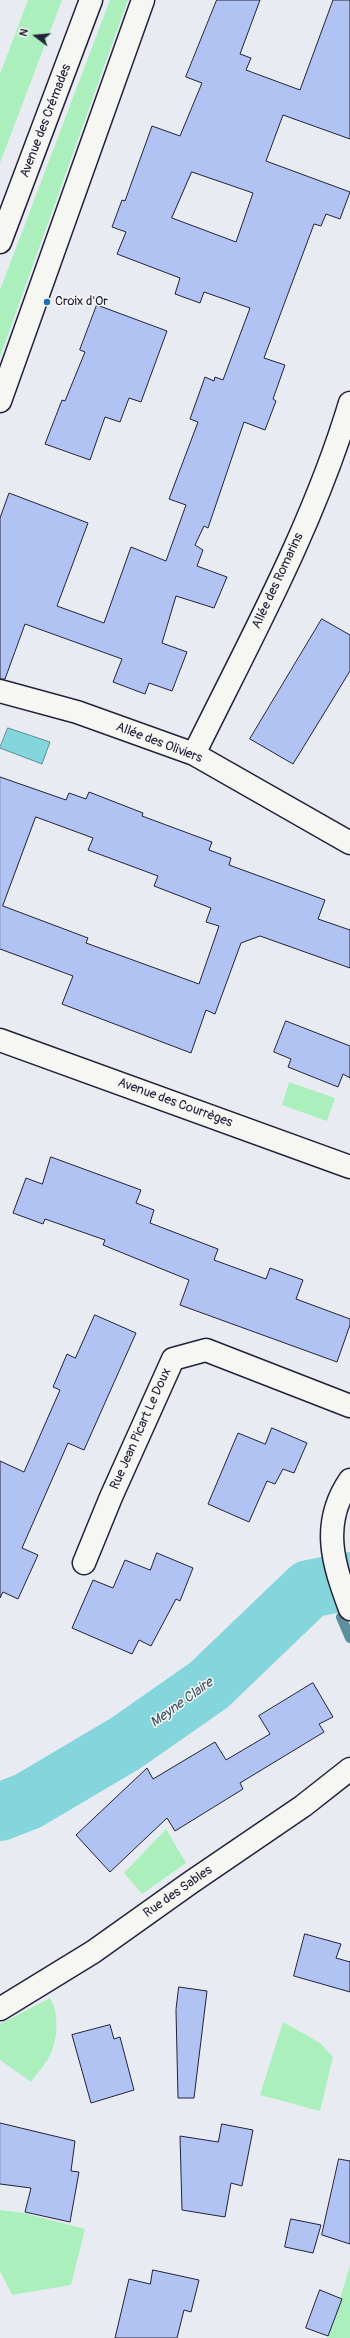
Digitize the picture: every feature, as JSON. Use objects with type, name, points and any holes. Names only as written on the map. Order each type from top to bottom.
[{"type":"street","name":"Avenue des Crémades","points":[[0,242],[91,0]]},
{"type":"street","points":[[0,401],[143,0]]},
{"type":"street","name":"Allée des Romarins","points":[[194,754],[292,553],[317,494],[350,403]]},
{"type":"street","name":"Allée des Oliviers","points":[[0,691],[77,712],[194,754],[350,843]]},
{"type":"street","name":"Avenue des Courrèges","points":[[0,1040],[350,1166]]},
{"type":"street","name":"Rue Jean Picart Le Doux","points":[[84,1563],[111,1497],[173,1359],[206,1350],[350,1406]]},
{"type":"street","points":[[350,1480],[339,1497],[332,1530],[334,1566],[350,1608]]},
{"type":"street","name":"Rue des Sables","points":[[0,2008],[93,1952],[190,1883],[303,1806],[350,1769]]},
{"type":"green space","points":[[28,0],[62,0],[0,163],[0,74]]},
{"type":"green space","points":[[110,0],[128,0],[0,357],[0,290]]},
{"type":"green space","points":[[289,1082],[335,1098],[327,1121],[282,1105]]},
{"type":"green space","points":[[166,1829],[186,1863],[142,1894],[124,1873]]},
{"type":"green space","points":[[50,1998],[56,2017],[55,2040],[49,2057],[31,2082],[0,2060],[0,2024]]},
{"type":"green space","points":[[283,2022],[320,2043],[333,2057],[320,2111],[260,2095]]},
{"type":"green space","points":[[0,2210],[24,2213],[85,2229],[71,2285],[12,2295],[0,2271]]},
{"type":"green space","points":[[350,2266],[350,2338],[328,2338]]},
{"type":"water","points":[[8,728],[50,742],[42,764],[0,748]]},
{"type":"building","points":[[217,0],[260,0],[240,54],[251,58],[246,70],[300,90],[333,0],[350,0],[350,139],[283,115],[266,161],[350,192],[340,219],[326,214],[321,226],[314,224],[264,358],[285,365],[273,399],[276,401],[265,430],[244,422],[208,528],[204,526],[195,545],[203,550],[197,566],[227,577],[214,608],[176,596],[162,643],[187,652],[172,691],[149,683],[145,694],[113,682],[122,659],[25,624],[5,679],[0,679],[0,518],[9,493],[88,523],[57,606],[104,623],[131,547],[166,561],[186,505],[169,499],[198,422],[190,419],[205,377],[214,381],[215,377],[223,380],[250,308],[204,292],[200,303],[175,294],[180,278],[117,254],[126,232],[112,227],[122,200],[125,201],[152,126],[180,136],[202,83],[186,77]],"holes":[[[192,172],[253,193],[236,242],[172,218]]]},
{"type":"building","points":[[97,305],[167,331],[141,402],[129,398],[120,422],[105,417],[90,460],[45,444],[62,400],[65,401],[85,352],[80,350]]},
{"type":"building","points":[[322,619],[350,635],[350,671],[293,764],[250,739]]},
{"type":"building","points":[[0,777],[66,800],[69,793],[86,799],[89,792],[143,813],[142,816],[212,842],[209,850],[231,858],[229,865],[325,900],[318,919],[350,930],[350,968],[260,936],[241,943],[215,1014],[206,1010],[191,1053],[62,1004],[73,976],[0,949]],"holes":[[[36,817],[93,838],[88,850],[158,876],[154,886],[211,908],[206,922],[219,926],[199,984],[86,943],[88,938],[3,906]]]},
{"type":"building","points":[[286,1021],[350,1046],[350,1078],[343,1074],[338,1087],[288,1067],[291,1059],[274,1052]]},
{"type":"building","points":[[51,1157],[141,1190],[136,1203],[154,1210],[150,1223],[218,1249],[214,1260],[266,1279],[270,1268],[303,1280],[296,1299],[350,1319],[350,1325],[337,1362],[180,1305],[189,1280],[103,1245],[105,1240],[45,1219],[43,1224],[13,1213],[26,1178],[42,1184]]},
{"type":"building","points":[[95,1315],[136,1333],[84,1450],[68,1443],[22,1548],[38,1555],[18,1599],[3,1592],[0,1598],[0,1461],[24,1472],[60,1390],[53,1387],[67,1354],[75,1358]]},
{"type":"building","points":[[272,1428],[307,1443],[294,1473],[283,1469],[275,1484],[267,1481],[249,1522],[208,1504],[238,1433],[265,1444]]},
{"type":"building","points":[[157,1553],[193,1568],[180,1601],[176,1599],[151,1646],[139,1640],[132,1654],[72,1628],[93,1580],[113,1588],[125,1560],[150,1570]]},
{"type":"building","points":[[313,1683],[333,1717],[319,1724],[324,1732],[240,1783],[243,1789],[175,1831],[167,1818],[110,1872],[76,1835],[147,1768],[153,1779],[215,1742],[226,1760],[270,1734],[259,1716]]},
{"type":"building","points":[[305,1934],[341,1944],[336,1958],[350,1962],[350,1992],[294,1976]]},
{"type":"building","points":[[179,1987],[207,1991],[194,2098],[178,2098],[176,2010]]},
{"type":"building","points":[[110,2025],[114,2039],[120,2037],[134,2090],[91,2103],[72,2035]]},
{"type":"building","points":[[0,2123],[75,2141],[71,2171],[79,2172],[70,2222],[25,2212],[31,2188],[0,2184]]},
{"type":"building","points":[[222,2124],[253,2130],[242,2186],[231,2183],[225,2217],[182,2210],[180,2136],[218,2142]]},
{"type":"building","points":[[339,2159],[350,2161],[350,2244],[322,2235]]},
{"type":"building","points":[[291,2219],[321,2225],[313,2253],[285,2247]]},
{"type":"building","points":[[153,2270],[199,2280],[191,2312],[184,2310],[177,2338],[115,2338],[129,2279],[150,2284]]},
{"type":"building","points":[[320,2290],[342,2299],[328,2336],[306,2328]]},
{"type":"waterway","name":"Meyne Claire","points":[[0,1812],[28,1801],[126,1743],[209,1685],[309,1589],[350,1581]]},
{"type":"waterway","points":[[341,1617],[350,1638]]},
{"type":"place","name":"Croix d'Or","points":[[47,302]]}]
